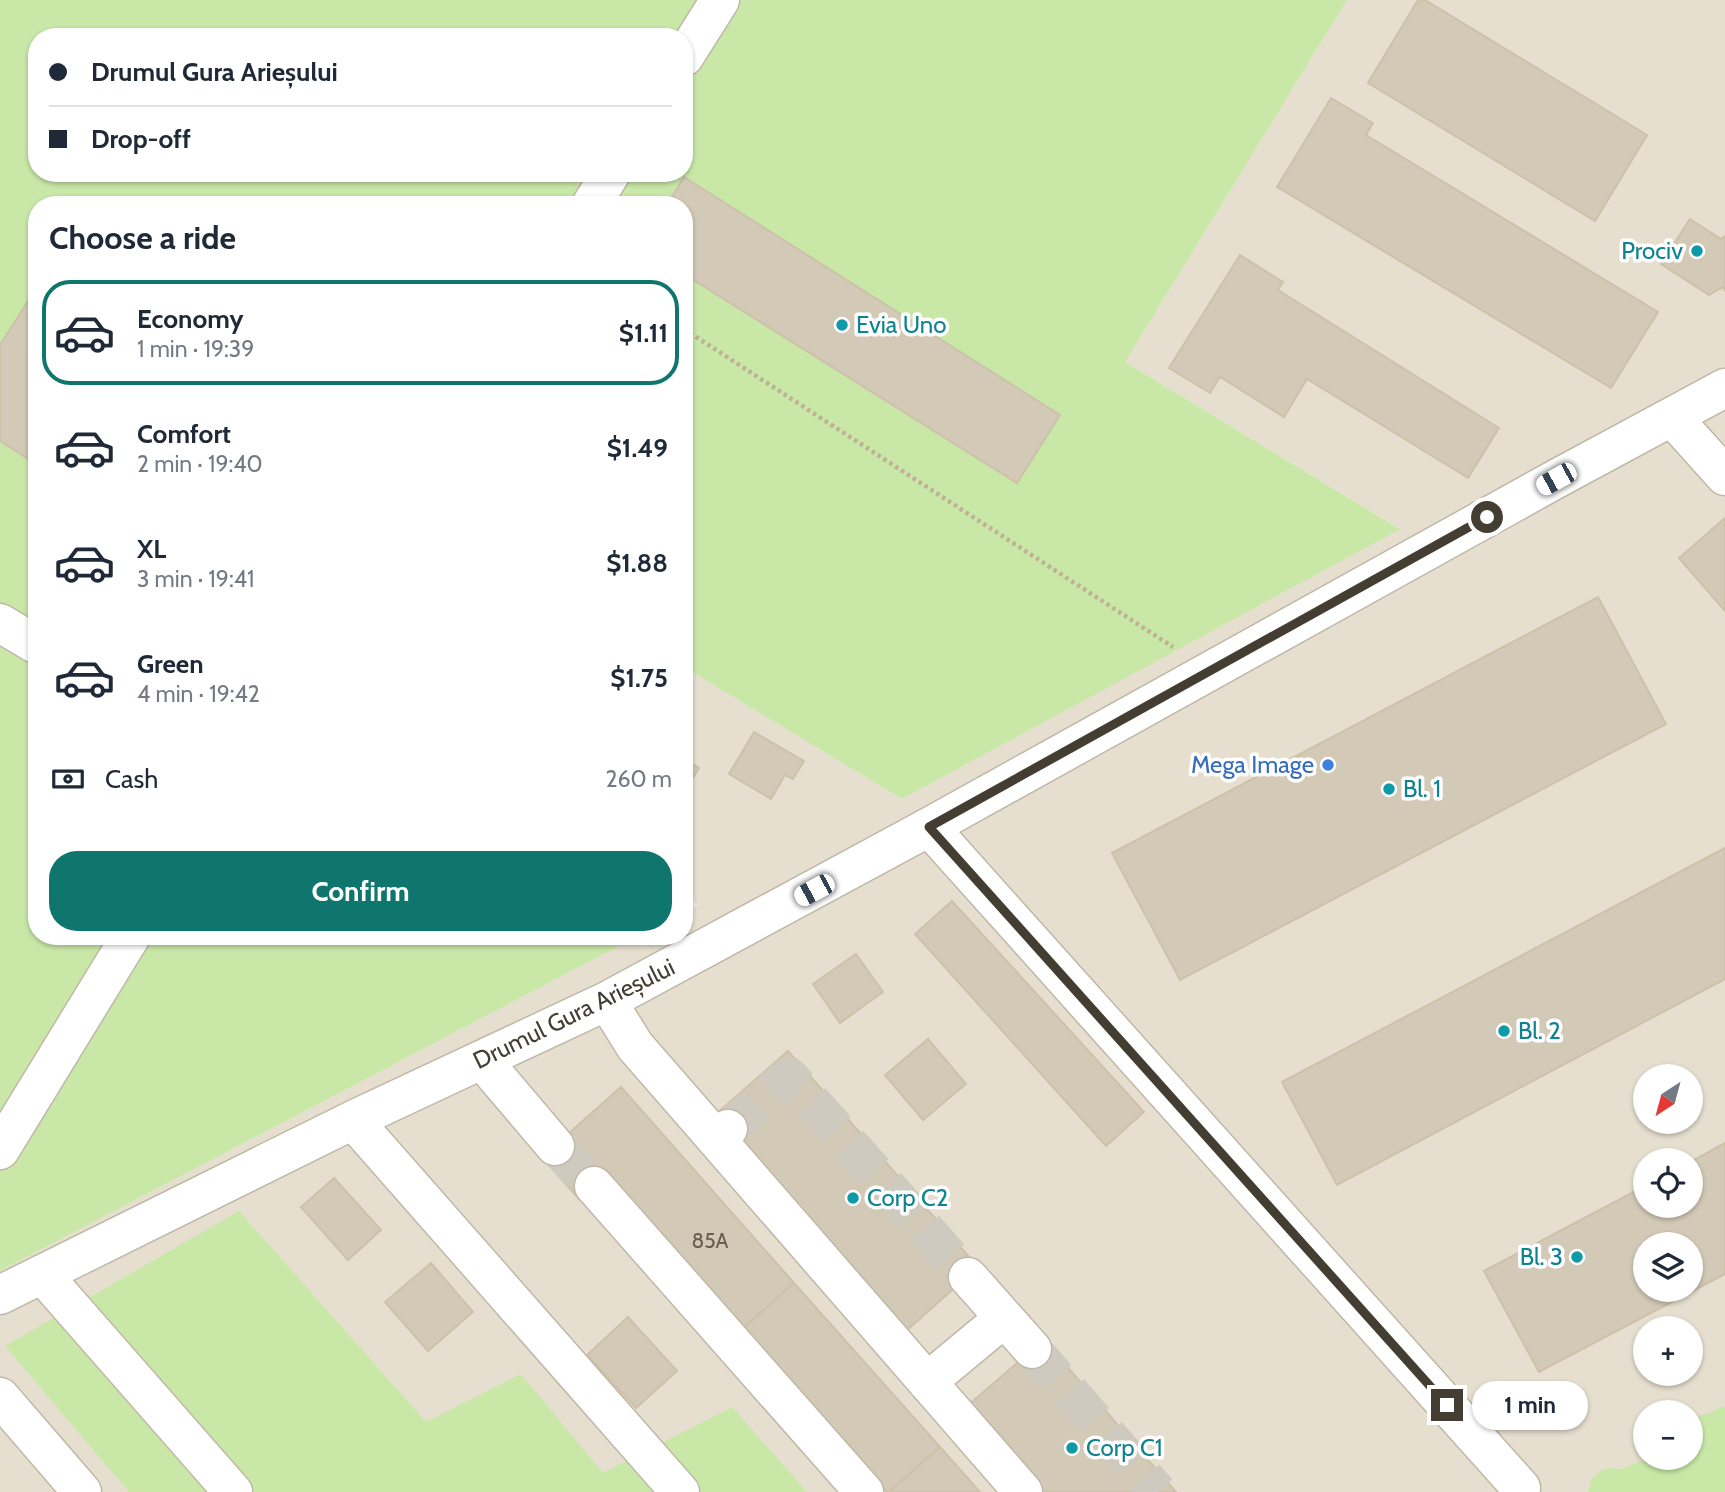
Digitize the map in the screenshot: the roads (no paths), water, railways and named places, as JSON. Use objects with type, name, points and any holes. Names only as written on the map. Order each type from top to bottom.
[{"type":"street","points":[[693,43],[720,0]]},
{"type":"street","name":"Drumul Gura Arieșului","points":[[0,1295],[354,1120],[607,1001],[929,827],[1544,485],[1725,388]]},
{"type":"street","points":[[1672,416],[1725,476]]},
{"type":"street","points":[[0,623],[28,640]]},
{"type":"street","points":[[929,827],[1521,1488]]},
{"type":"street","points":[[0,1150],[125,945]]},
{"type":"street","points":[[607,1001],[635,1046],[722,1134],[927,1382],[1023,1492]]},
{"type":"street","points":[[482,1060],[555,1146]]},
{"type":"street","points":[[354,1120],[680,1492]]},
{"type":"street","points":[[594,1186],[864,1492]]},
{"type":"street","points":[[42,1274],[233,1492]]},
{"type":"street","points":[[968,1277],[1032,1349]]},
{"type":"street","points":[[927,1382],[1004,1318]]},
{"type":"street","points":[[0,1397],[82,1492]]},
{"type":"tunnel","points":[[728,1129],[789,1076],[968,1277]]},
{"type":"tunnel","points":[[555,1146],[594,1186]]},
{"type":"tunnel","points":[[1032,1349],[1158,1492]]},
{"type":"place","name":"Prociv","points":[[1697,251]]},
{"type":"place","name":"Evia Uno","points":[[842,325]]},
{"type":"place","name":"Mega Image","points":[[1328,765]]},
{"type":"place","name":"Bl. 1","points":[[1389,789]]},
{"type":"place","name":"Bl. 2","points":[[1504,1031]]},
{"type":"place","name":"Corp C2","points":[[853,1198]]},
{"type":"place","name":"Bl. 3","points":[[1577,1257]]},
{"type":"place","name":"Corp C1","points":[[1072,1448]]}]
